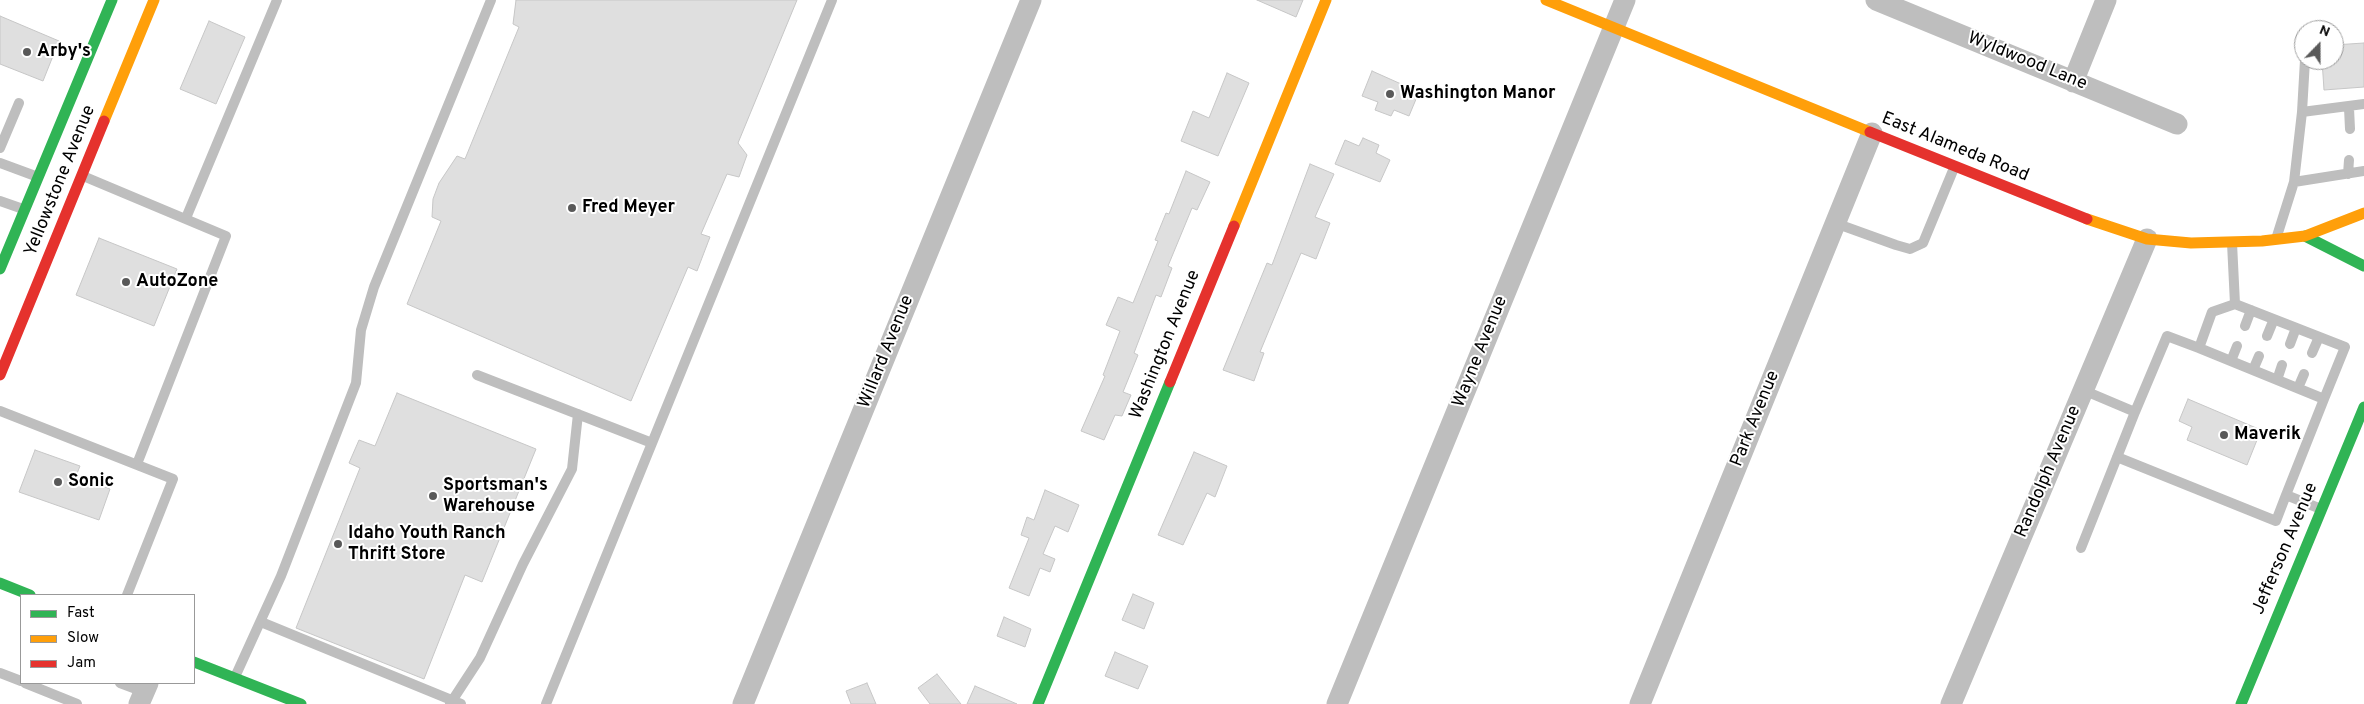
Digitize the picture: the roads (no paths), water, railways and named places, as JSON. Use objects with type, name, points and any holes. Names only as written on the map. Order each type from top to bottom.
[{"type":"main road","name":"Yellowstone Avenue","points":[[1,265],[112,0]]},
{"type":"main road","name":"Yellowstone Avenue","points":[[0,374],[154,0]]},
{"type":"main road","name":"Washington Avenue","points":[[1038,704],[1326,0]]},
{"type":"main road","name":"East Alameda Road","points":[[1546,0],[2070,214],[2147,239],[2191,243],[2276,240],[2305,236],[2364,213]]},
{"type":"main road","points":[[2305,236],[2364,266]]},
{"type":"main road","name":"Jefferson Avenue","points":[[2240,704],[2364,407]]},
{"type":"main road","points":[[0,583],[28,594]]},
{"type":"main road","points":[[195,662],[301,704]]},
{"type":"street","name":"Willard Avenue","points":[[743,704],[1031,0]]},
{"type":"street","name":"Wayne Avenue","points":[[1337,704],[1625,0]]},
{"type":"street","name":"Wyldwood Lane","points":[[1876,0],[2177,124]]},
{"type":"street","points":[[2073,82],[2106,0]]},
{"type":"street","name":"Park Avenue","points":[[1640,704],[1872,133]]},
{"type":"street","name":"Randolph Avenue","points":[[1950,704],[2147,239]]},
{"type":"lane","points":[[186,218],[277,0]]},
{"type":"lane","points":[[235,677],[261,622],[356,383],[361,330],[374,288],[491,0]]},
{"type":"lane","points":[[546,704],[832,0]]},
{"type":"lane","points":[[2276,240],[2294,182],[2304,70]]},
{"type":"lane","points":[[0,148],[19,103]]},
{"type":"lane","points":[[2302,112],[2349,108],[2364,104]]},
{"type":"lane","points":[[2349,108],[2350,129]]},
{"type":"lane","points":[[2348,174],[2349,160]]},
{"type":"lane","points":[[0,163],[38,177]]},
{"type":"lane","points":[[1835,223],[1896,246],[1910,249],[1923,243],[1954,167]]},
{"type":"lane","points":[[2294,182],[2364,171]]},
{"type":"lane","points":[[82,176],[226,236],[137,464]]},
{"type":"lane","points":[[0,201],[24,209]]},
{"type":"lane","points":[[2232,242],[2235,304]]},
{"type":"lane","points":[[2117,457],[2276,521],[2345,347],[2235,304],[2212,312],[2199,348]]},
{"type":"lane","points":[[2245,326],[2251,310]]},
{"type":"lane","points":[[2267,336],[2274,319]]},
{"type":"lane","points":[[2290,344],[2296,328]]},
{"type":"lane","points":[[2081,548],[2134,412],[2167,336],[2324,399]]},
{"type":"lane","points":[[2312,353],[2319,337]]},
{"type":"lane","points":[[2232,362],[2237,346]]},
{"type":"lane","points":[[2253,370],[2259,356]]},
{"type":"lane","points":[[2277,380],[2282,365]]},
{"type":"lane","points":[[2298,388],[2304,374]]},
{"type":"lane","points":[[477,375],[652,443]]},
{"type":"lane","points":[[2083,390],[2134,412]]},
{"type":"lane","points":[[0,411],[174,478],[127,594]]},
{"type":"lane","points":[[261,622],[454,703],[480,658],[523,564],[572,469],[578,414]]},
{"type":"lane","points":[[2286,495],[2322,509]]},
{"type":"lane","points":[[0,673],[20,681]]},
{"type":"lane","points":[[28,684],[77,704]]},
{"type":"lane","points":[[122,684],[144,693]]},
{"type":"place","name":"Arby's","points":[[27,52]]},
{"type":"place","name":"Washington Manor","points":[[1390,94]]},
{"type":"place","name":"Fred Meyer","points":[[572,208]]},
{"type":"place","name":"AutoZone","points":[[126,282]]},
{"type":"place","name":"Maverik","points":[[2224,435]]},
{"type":"place","name":"Sonic","points":[[58,482]]},
{"type":"place","name":"Sportsman's Warehouse","points":[[433,496]]},
{"type":"place","name":"Idaho Youth Ranch Thrift Store","points":[[338,544]]}]
